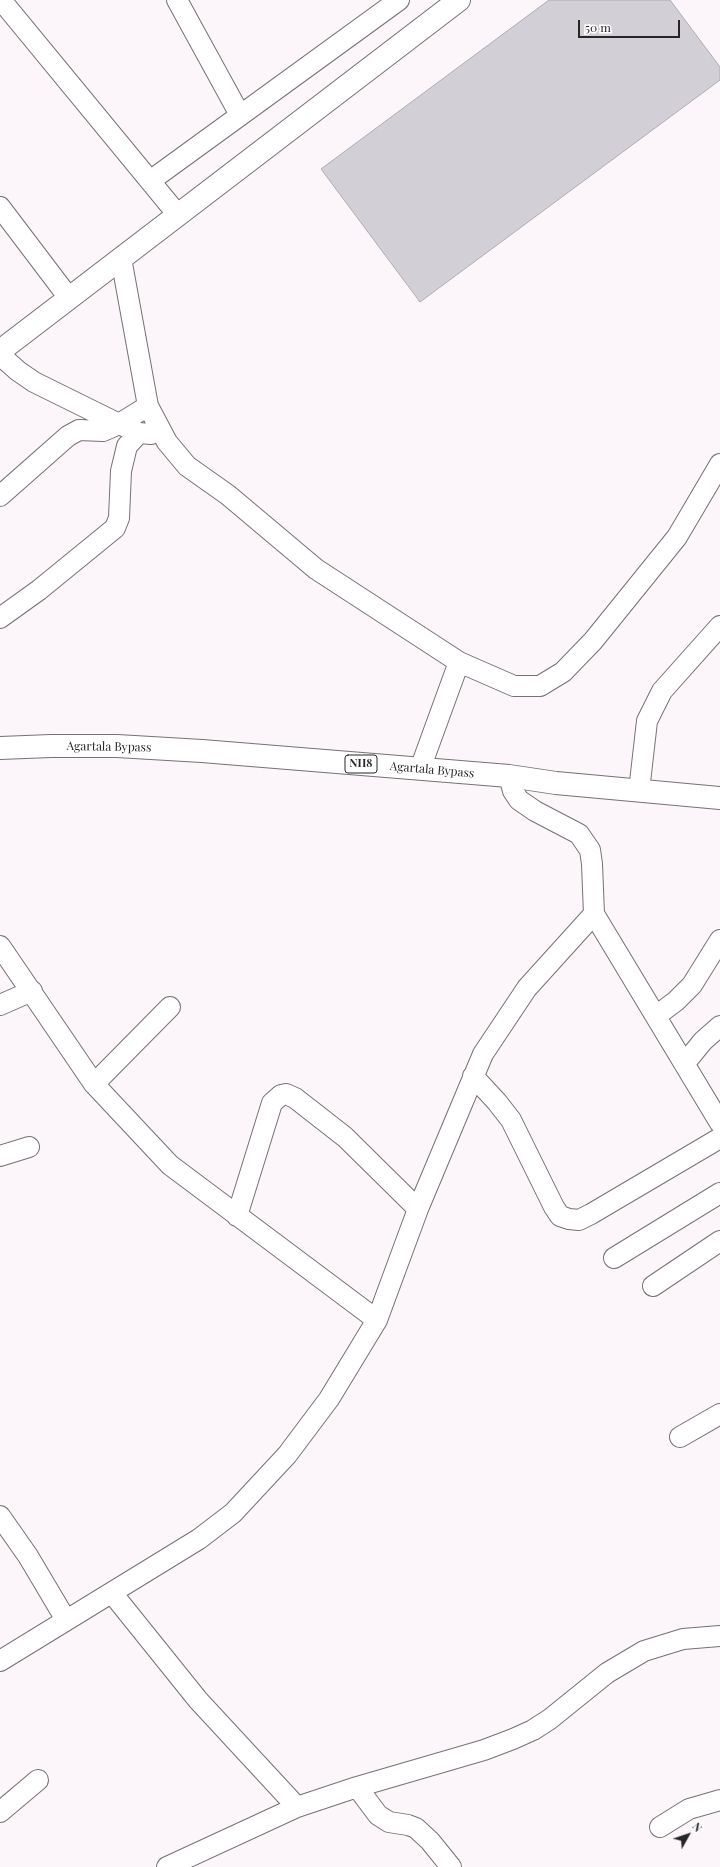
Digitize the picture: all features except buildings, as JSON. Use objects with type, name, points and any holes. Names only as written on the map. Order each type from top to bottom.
[{"type":"main road","points":[[0,350],[459,0]]},
{"type":"main road","name":"Agartala Bypass","points":[[0,748],[51,746],[159,748],[509,776],[556,783],[720,798]]},
{"type":"street","points":[[0,0],[178,215]]},
{"type":"street","points":[[177,0],[240,115]]},
{"type":"street","points":[[150,181],[399,0]]},
{"type":"street","points":[[0,207],[69,298]]},
{"type":"street","points":[[121,258],[148,406],[167,442],[187,466],[228,495],[316,569],[459,662],[514,686],[540,686],[563,672],[593,641],[677,537],[720,464]]},
{"type":"street","points":[[0,355],[18,371],[34,382],[119,424],[139,433],[163,434]]},
{"type":"street","points":[[0,496],[68,436],[79,430],[103,431],[119,424],[148,406]]},
{"type":"street","points":[[3,610],[39,590],[115,528],[119,518],[121,471],[127,446],[139,433]]},
{"type":"street","points":[[638,791],[647,721],[662,691],[720,626]]},
{"type":"street","points":[[420,769],[459,662]]},
{"type":"street","points":[[509,776],[513,791],[519,800],[535,811],[579,834],[590,850],[594,914],[720,1123]]},
{"type":"street","points":[[0,1660],[199,1539],[233,1513],[258,1488],[287,1455],[329,1399],[377,1320],[418,1209],[483,1054],[527,988],[594,914]]},
{"type":"street","points":[[656,1016],[676,1001],[692,984],[720,940]]},
{"type":"street","points":[[0,946],[94,1084],[170,1165],[377,1320]]},
{"type":"street","points":[[0,1005],[32,991]]},
{"type":"street","points":[[94,1084],[170,1007]]},
{"type":"street","points":[[684,1063],[703,1041],[720,1026]]},
{"type":"street","points":[[473,1076],[511,1120],[554,1207],[560,1216],[569,1219],[579,1220],[591,1214],[720,1138]]},
{"type":"street","points":[[237,1216],[272,1103],[281,1094],[286,1094],[295,1098],[345,1137],[418,1209]]},
{"type":"street","points":[[0,1156],[29,1147]]},
{"type":"street","points":[[614,1258],[720,1193]]},
{"type":"street","points":[[653,1286],[720,1241]]},
{"type":"street","points":[[680,1437],[720,1414]]},
{"type":"street","points":[[0,1516],[28,1556],[66,1620]]},
{"type":"street","points":[[112,1593],[198,1700],[297,1807]]},
{"type":"street","points":[[167,1867],[297,1807],[357,1787],[484,1750],[534,1730],[607,1673],[644,1651],[683,1639],[720,1636]]},
{"type":"street","points":[[0,1812],[38,1780]]},
{"type":"street","points":[[357,1787],[372,1809],[383,1819],[416,1828],[430,1841],[451,1867]]},
{"type":"street","points":[[660,1826],[689,1809],[720,1800]]}]
